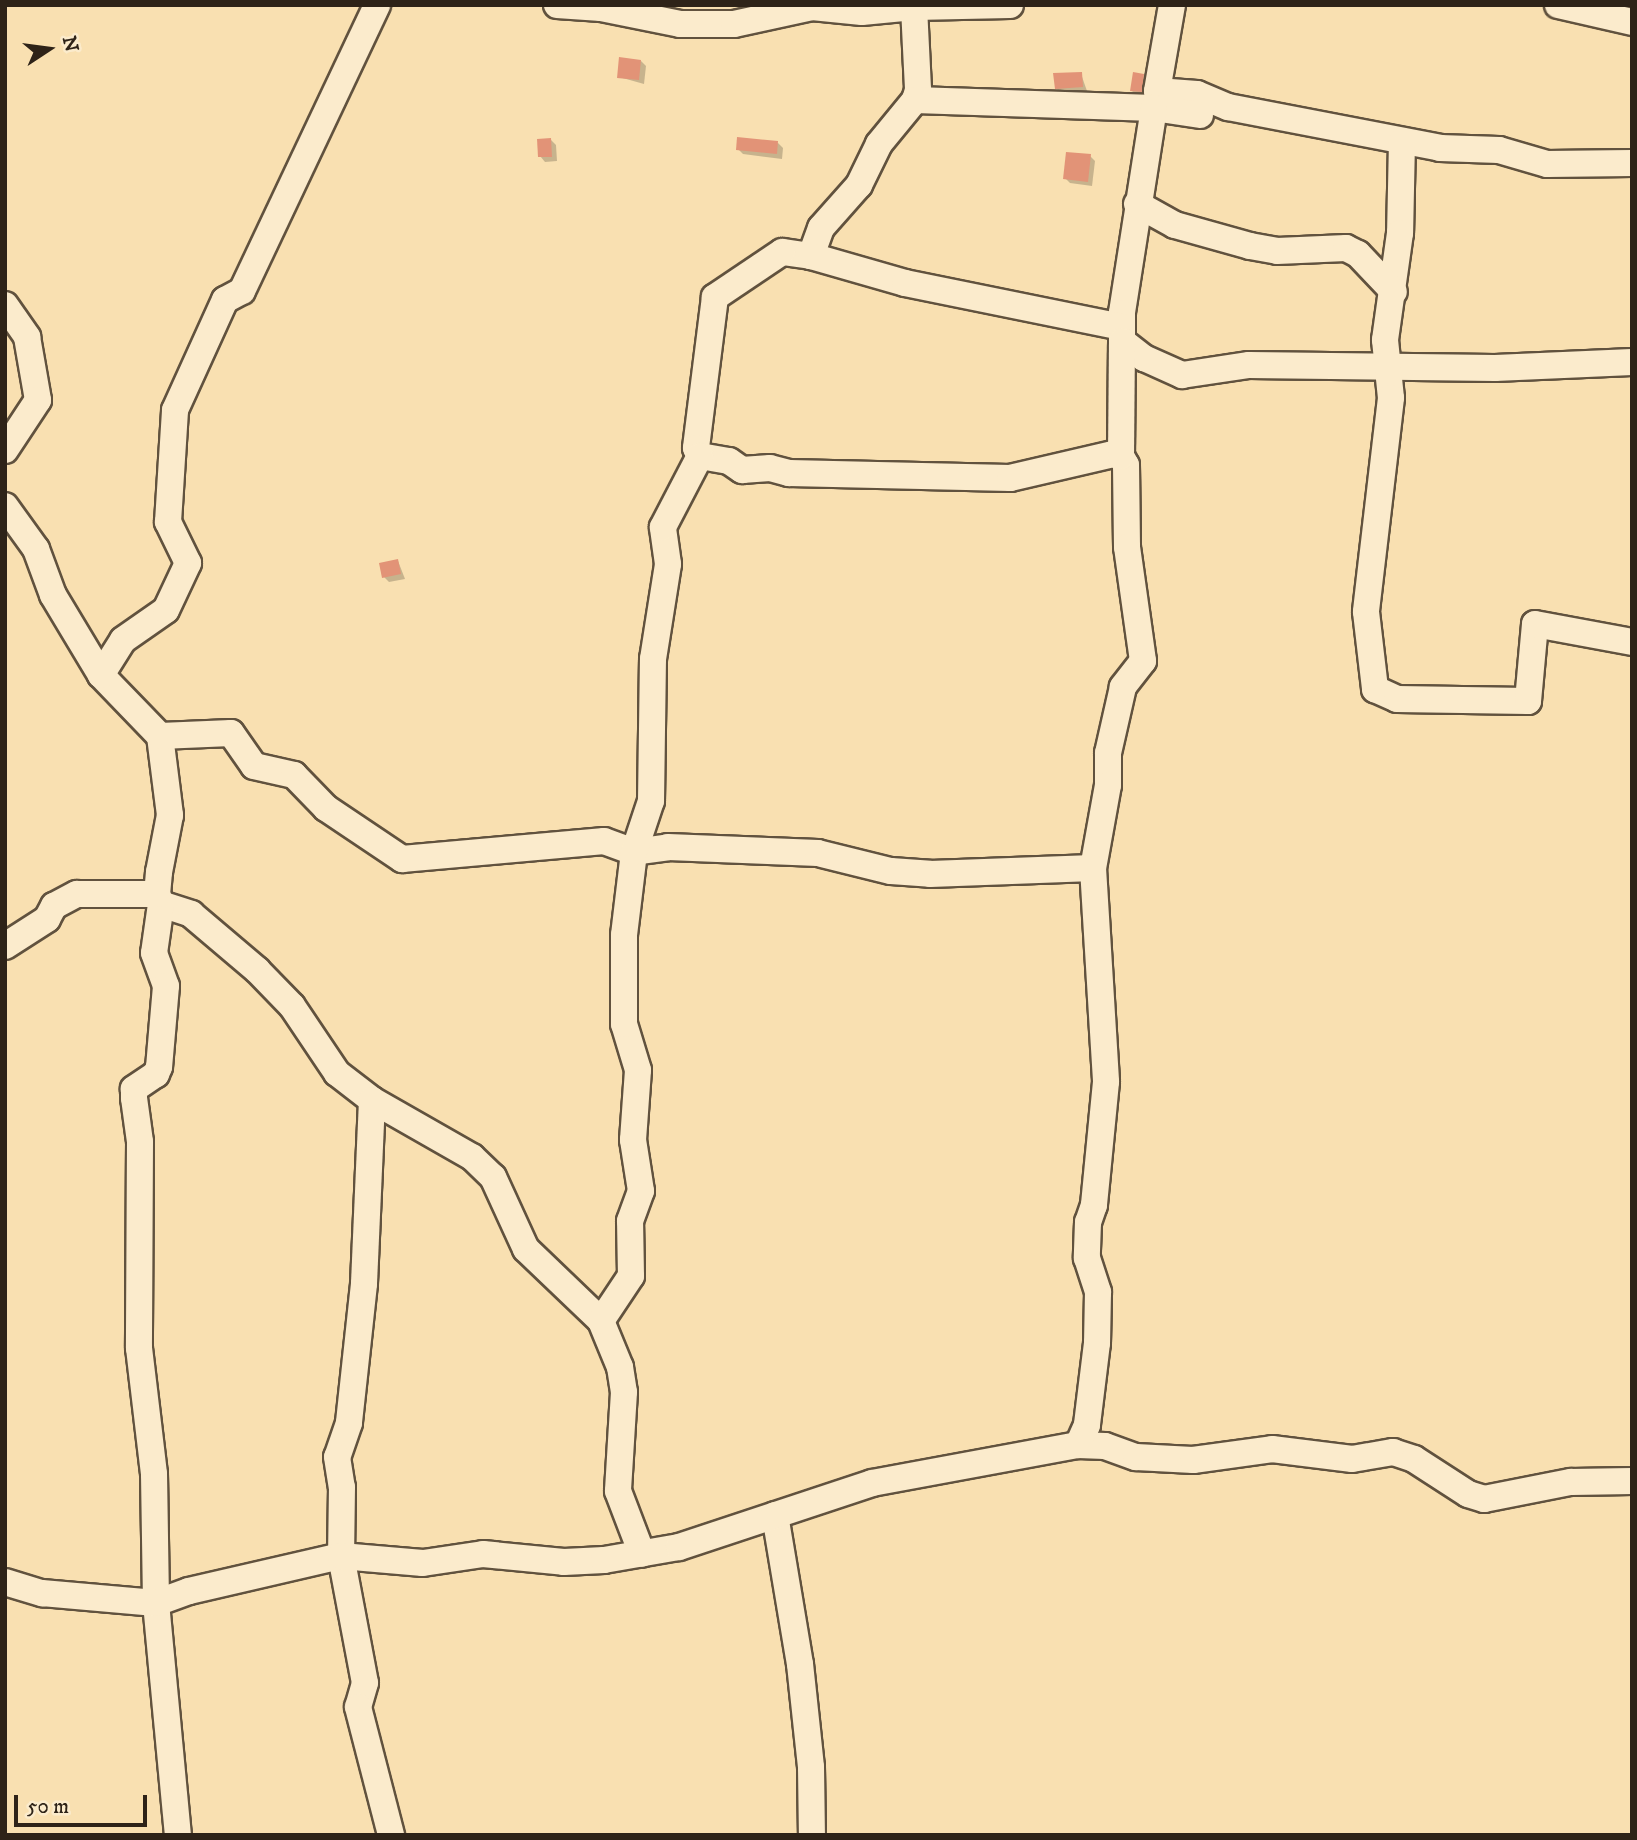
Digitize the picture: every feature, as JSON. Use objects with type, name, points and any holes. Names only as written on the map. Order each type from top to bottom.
[{"type":"street","points":[[101,675],[123,640],[166,610],[188,563],[169,522],[175,410],[225,300],[242,291],[377,5]]},
{"type":"street","points":[[556,5],[601,8],[680,24],[734,24],[812,8],[862,12],[914,7],[1010,5]]},
{"type":"street","points":[[1171,5],[1157,91],[1197,94],[1228,107],[1402,141],[1499,150],[1548,164],[1632,163]]},
{"type":"street","points":[[1558,5],[1632,22]]},
{"type":"street","points":[[811,256],[821,228],[859,185],[879,144],[915,100],[918,90],[914,7]]},
{"type":"street","points":[[915,100],[1154,108],[1200,116]]},
{"type":"street","points":[[1078,1445],[1087,1425],[1097,1343],[1098,1292],[1087,1258],[1088,1222],[1094,1205],[1106,1082],[1093,868],[1108,785],[1108,753],[1123,687],[1143,662],[1127,547],[1126,465],[1121,456],[1122,334],[1137,204],[1154,108]]},
{"type":"street","points":[[1402,141],[1398,182],[1403,203],[1394,292],[1385,340],[1391,398],[1366,612],[1375,689],[1397,699],[1528,701],[1535,624],[1632,642]]},
{"type":"street","points":[[1137,204],[1175,225],[1250,246],[1277,251],[1346,248],[1358,254],[1394,292]]},
{"type":"street","points":[[700,456],[696,448],[715,297],[782,252],[811,256],[917,285],[1122,334],[1144,358],[1182,375],[1249,365],[1495,368],[1632,362]]},
{"type":"street","points":[[5,305],[27,337],[38,400],[5,450]]},
{"type":"street","points":[[700,456],[729,461],[742,470],[770,468],[789,473],[1010,478],[1121,456]]},
{"type":"street","points":[[601,1321],[631,1276],[630,1221],[641,1191],[633,1140],[638,1070],[624,1024],[623,995],[634,852],[651,801],[653,659],[668,564],[663,527],[700,456]]},
{"type":"street","points":[[5,506],[36,550],[53,595],[101,675],[160,736],[170,815],[154,953],[166,986],[159,1067],[156,1074],[134,1089],[140,1142],[139,1348],[153,1474],[156,1603],[178,1835]]},
{"type":"street","points":[[160,736],[231,733],[254,766],[294,775],[327,808],[402,859],[604,841],[634,852],[668,847],[818,853],[891,871],[930,874],[1093,868]]},
{"type":"street","points":[[5,946],[47,919],[54,906],[77,894],[159,899],[191,914],[257,970],[292,1006],[337,1073],[372,1100],[472,1157],[493,1177],[526,1249],[601,1321],[620,1367],[624,1392],[618,1491],[642,1554]]},
{"type":"street","points":[[372,1100],[365,1284],[349,1423],[337,1457],[342,1487],[341,1556],[365,1683],[358,1707],[391,1835]]},
{"type":"street","points":[[5,1582],[42,1593],[156,1603],[189,1591],[341,1556],[423,1563],[483,1554],[564,1562],[642,1554],[775,1515],[830,1494],[931,1469],[1078,1445],[1105,1446],[1136,1457],[1193,1460],[1272,1449],[1352,1459],[1393,1452],[1414,1459],[1468,1494],[1484,1499],[1570,1482],[1632,1480]]},
{"type":"street","points":[[775,1515],[800,1664],[811,1767],[812,1835]]},
{"type":"building","points":[[619,57],[641,60],[639,80],[617,78]]},
{"type":"building","points":[[1082,72],[1083,87],[1055,89],[1053,73]]},
{"type":"building","points":[[1133,72],[1144,74],[1142,92],[1130,91]]},
{"type":"building","points":[[737,137],[778,141],[777,154],[736,150]]},
{"type":"building","points":[[551,138],[552,157],[538,157],[537,139]]},
{"type":"building","points":[[1066,152],[1091,154],[1088,182],[1063,179]]},
{"type":"building","points":[[398,559],[401,574],[382,578],[379,563]]}]
